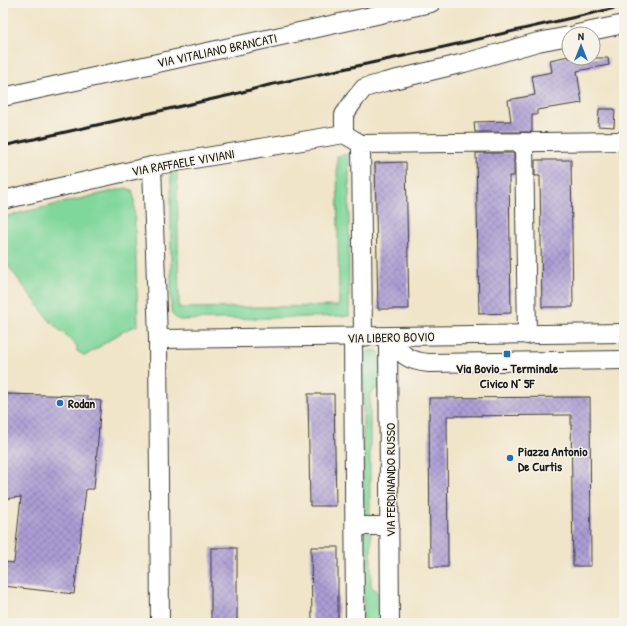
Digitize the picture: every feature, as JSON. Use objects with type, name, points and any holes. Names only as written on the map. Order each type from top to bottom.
[{"type":"street","name":"VIA VITALIANO BRANCATI","points":[[3,98],[431,3]]},
{"type":"street","points":[[601,29],[624,24]]},
{"type":"street","points":[[561,38],[538,42],[464,63],[364,88],[344,115],[344,134],[361,144],[624,141]]},
{"type":"street","name":"VIA RAFFAELE VIVIANI","points":[[3,200],[152,166],[344,134]]},
{"type":"street","points":[[524,142],[527,335]]},
{"type":"street","points":[[356,623],[355,526],[361,144]]},
{"type":"street","points":[[152,166],[158,340],[160,623]]},
{"type":"street","name":"VIA LIBERO BOVIO","points":[[158,340],[624,333]]},
{"type":"street","points":[[388,336],[398,350],[408,358],[419,362],[624,360]]},
{"type":"street","name":"VIA FERDINANDO RUSSO","points":[[388,336],[390,623]]},
{"type":"street","points":[[355,526],[390,526]]},
{"type":"green space","points":[[349,154],[349,316],[180,320],[173,315],[171,310],[171,171],[177,170],[179,308],[339,306],[337,156]]},
{"type":"green space","points":[[126,188],[132,190],[134,197],[138,325],[122,332],[85,356],[77,351],[77,346],[50,321],[3,259],[3,217]]},
{"type":"green space","points":[[372,350],[377,351],[381,355],[382,384],[370,394],[370,514],[363,515],[363,359],[366,353]]},
{"type":"green space","points":[[363,532],[371,532],[371,586],[385,599],[385,619],[379,623],[367,623],[363,619]]},
{"type":"building","points":[[561,58],[561,66],[601,66],[601,58],[608,58],[609,65],[577,71],[582,103],[537,110],[537,115],[532,115],[532,132],[475,132],[474,122],[511,121],[508,100],[535,95],[532,76],[552,72],[550,60]]},
{"type":"building","points":[[599,109],[615,109],[614,127],[598,126]]},
{"type":"building","points":[[476,153],[514,153],[514,176],[509,176],[511,313],[479,314]]},
{"type":"building","points":[[535,160],[571,160],[573,307],[542,307],[540,176],[535,176]]},
{"type":"building","points":[[406,162],[409,309],[378,309],[375,163]]},
{"type":"building","points":[[3,394],[87,396],[87,399],[101,401],[94,489],[86,489],[74,594],[3,586],[3,562],[14,563],[21,497],[3,499]]},
{"type":"building","points":[[308,394],[334,394],[336,506],[310,506]]},
{"type":"building","points":[[590,397],[591,566],[573,566],[571,415],[447,416],[448,567],[430,567],[429,398]]},
{"type":"building","points":[[311,547],[338,547],[338,623],[312,623]]},
{"type":"building","points":[[211,548],[237,548],[237,623],[211,623]]},
{"type":"railway","points":[[3,146],[624,6]]},
{"type":"place","name":"Via Bovio - Terminale Civico N° 5F","points":[[507,354]]},
{"type":"place","name":"Rodan","points":[[60,403]]},
{"type":"place","name":"Piazza Antonio De Curtis","points":[[510,458]]}]
